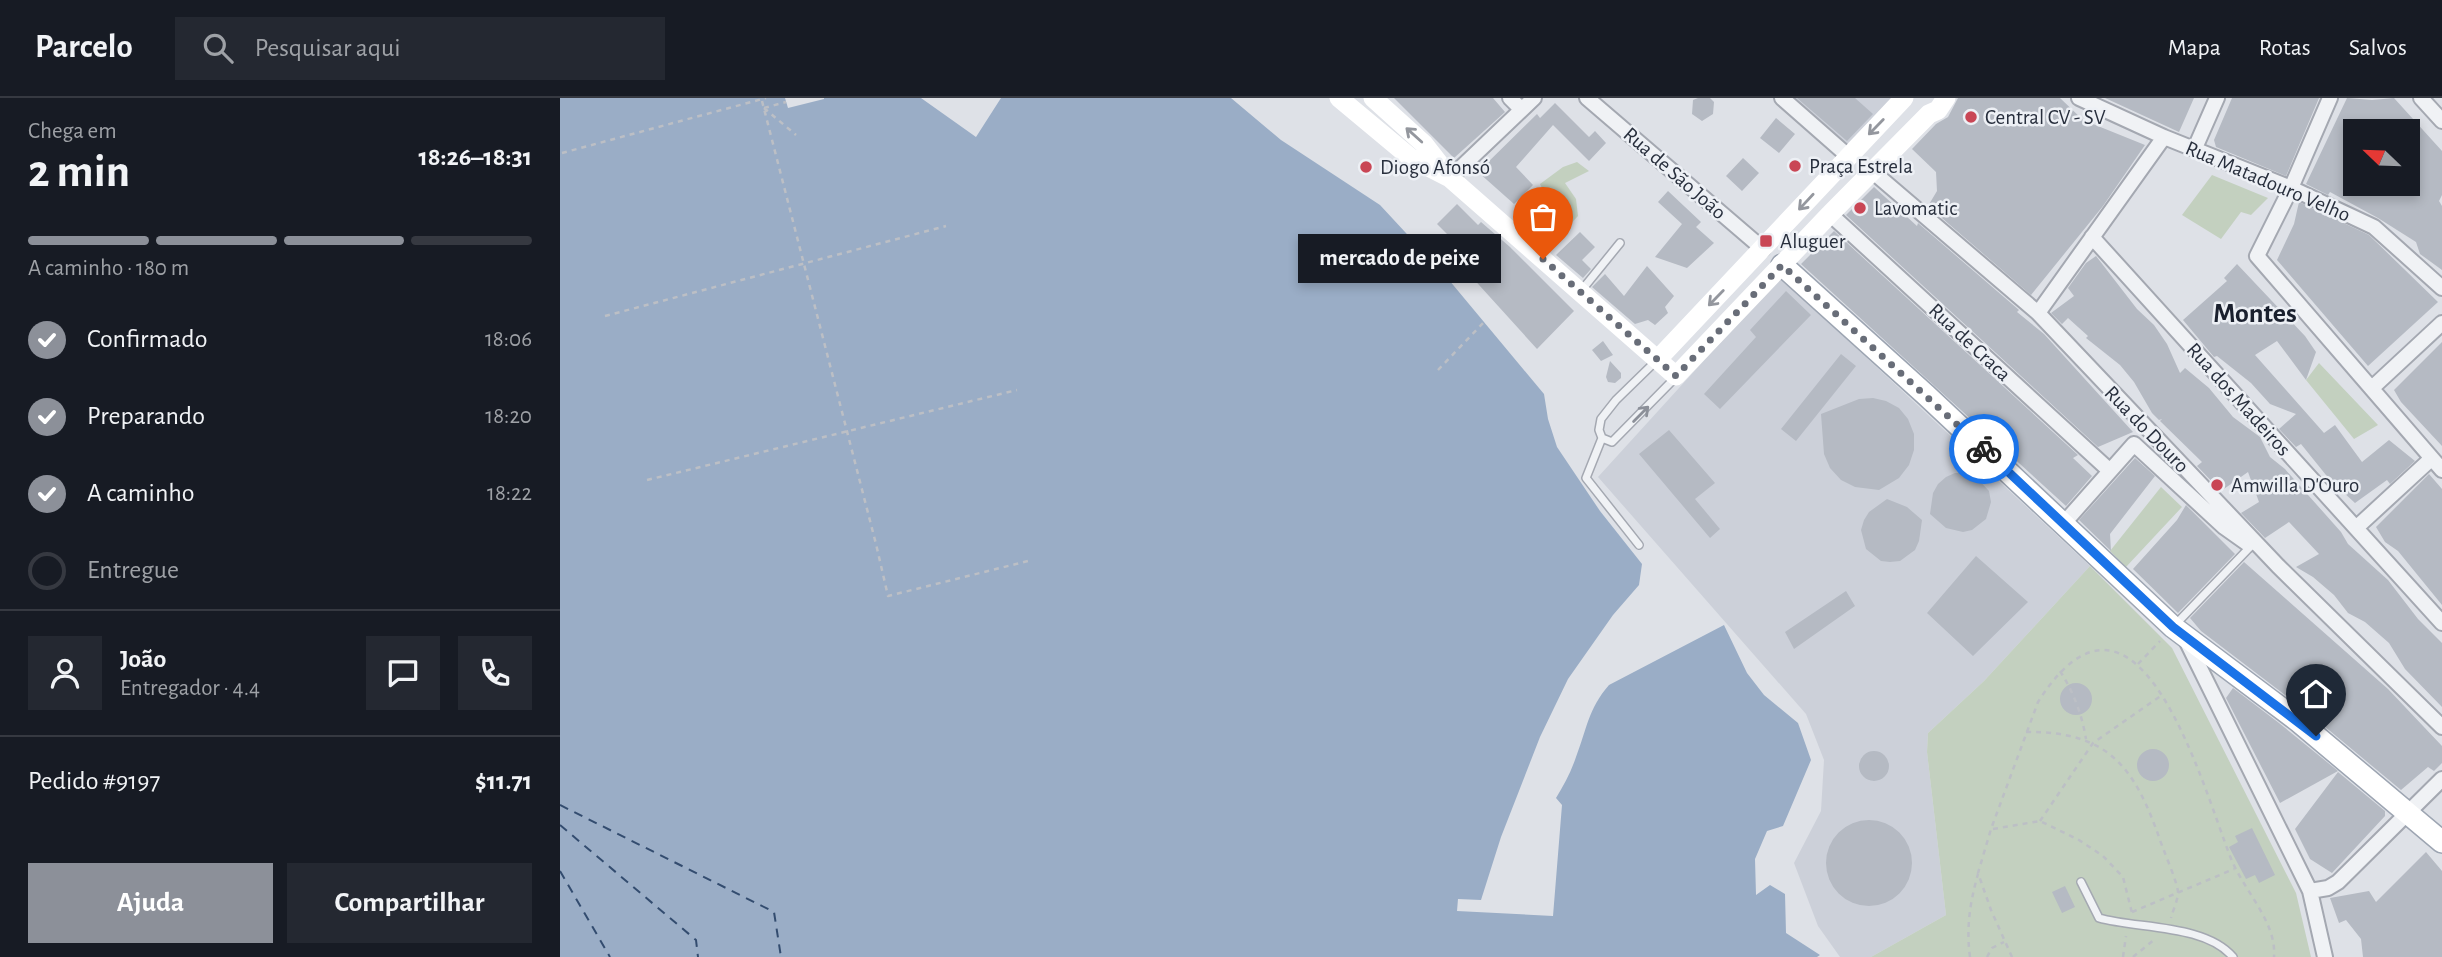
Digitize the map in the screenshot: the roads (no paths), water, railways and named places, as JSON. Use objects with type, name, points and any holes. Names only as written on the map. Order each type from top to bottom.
[{"type":"main road","points":[[1339,98],[1411,158],[1450,178]]},
{"type":"main road","points":[[1373,98],[1424,144],[1450,178],[1676,376],[1830,214],[1941,103]]},
{"type":"main road","points":[[1658,359],[1904,98]]},
{"type":"main road","points":[[1910,98],[1917,111],[1941,103]]},
{"type":"main road","points":[[1782,265],[2179,631],[2298,721],[2442,842]]},
{"type":"street","points":[[1510,98],[1521,110]]},
{"type":"street","points":[[1450,178],[1534,98]]},
{"type":"street","name":"Rua de São João","points":[[1587,98],[1763,248]]},
{"type":"street","points":[[1782,98],[1848,156]]},
{"type":"street","name":"Rua Matadouro Velho","points":[[2079,98],[2164,137],[2291,187],[2374,227],[2442,288]]},
{"type":"street","points":[[2196,148],[2217,98]]},
{"type":"street","points":[[2330,98],[2257,256],[2442,470]]},
{"type":"street","points":[[2420,98],[2442,121]]},
{"type":"street","points":[[2038,313],[2164,137]]},
{"type":"street","name":"Rua do Douro","points":[[1872,171],[2038,313],[2278,566],[2442,727]]},
{"type":"street","name":"Rua de Craca","points":[[1830,214],[2109,471]]},
{"type":"street","name":"Rua dos Madeiros","points":[[2092,237],[2442,623]]},
{"type":"street","points":[[2372,388],[2442,323]]},
{"type":"street","points":[[2064,523],[2134,444],[2224,527],[2278,566]]},
{"type":"street","points":[[2356,528],[2431,459]]},
{"type":"street","points":[[2179,631],[2310,891],[2325,957]]},
{"type":"street","points":[[2310,891],[2328,888],[2338,882],[2442,779]]},
{"type":"lane","points":[[1580,291],[1620,243]]},
{"type":"lane","points":[[1639,545],[1586,478],[1602,438],[1599,430],[1601,419],[1616,400],[1658,359]]},
{"type":"lane","points":[[1602,438],[1612,442],[1676,376]]},
{"type":"lane","points":[[2179,631],[2250,546]]},
{"type":"lane","points":[[2081,882],[2099,918],[2168,929],[2212,941],[2234,957]]},
{"type":"water","points":[[560,98],[921,98],[976,137],[1001,98],[1231,98],[1281,140],[1380,205],[1444,274],[1544,394],[1557,447],[1600,511],[1642,564],[1639,585],[1613,615],[1568,679],[1540,737],[1501,837],[1481,900],[1458,899],[1457,911],[1553,916],[1562,805],[1556,798],[1572,768],[1597,702],[1609,685],[1724,625],[1747,673],[1764,695],[1798,723],[1811,760],[1783,826],[1767,831],[1755,859],[1756,895],[1770,885],[1785,894],[1786,933],[1820,955],[560,957]]},
{"type":"place","name":"Central CV - SV","points":[[1971,117]]},
{"type":"place","name":"Praça Estrela","points":[[1795,166]]},
{"type":"place","name":"Diogo Afonsó","points":[[1366,167]]},
{"type":"place","name":"Lavomatic","points":[[1860,208]]},
{"type":"place","name":"Aluguer","points":[[1766,241]]},
{"type":"place","name":"mercado de peixe","points":[[1543,259]]},
{"type":"place","name":"Amwilla D'Ouro","points":[[2217,485]]},
{"type":"district","name":"Montes","points":[[2255,312]]}]
